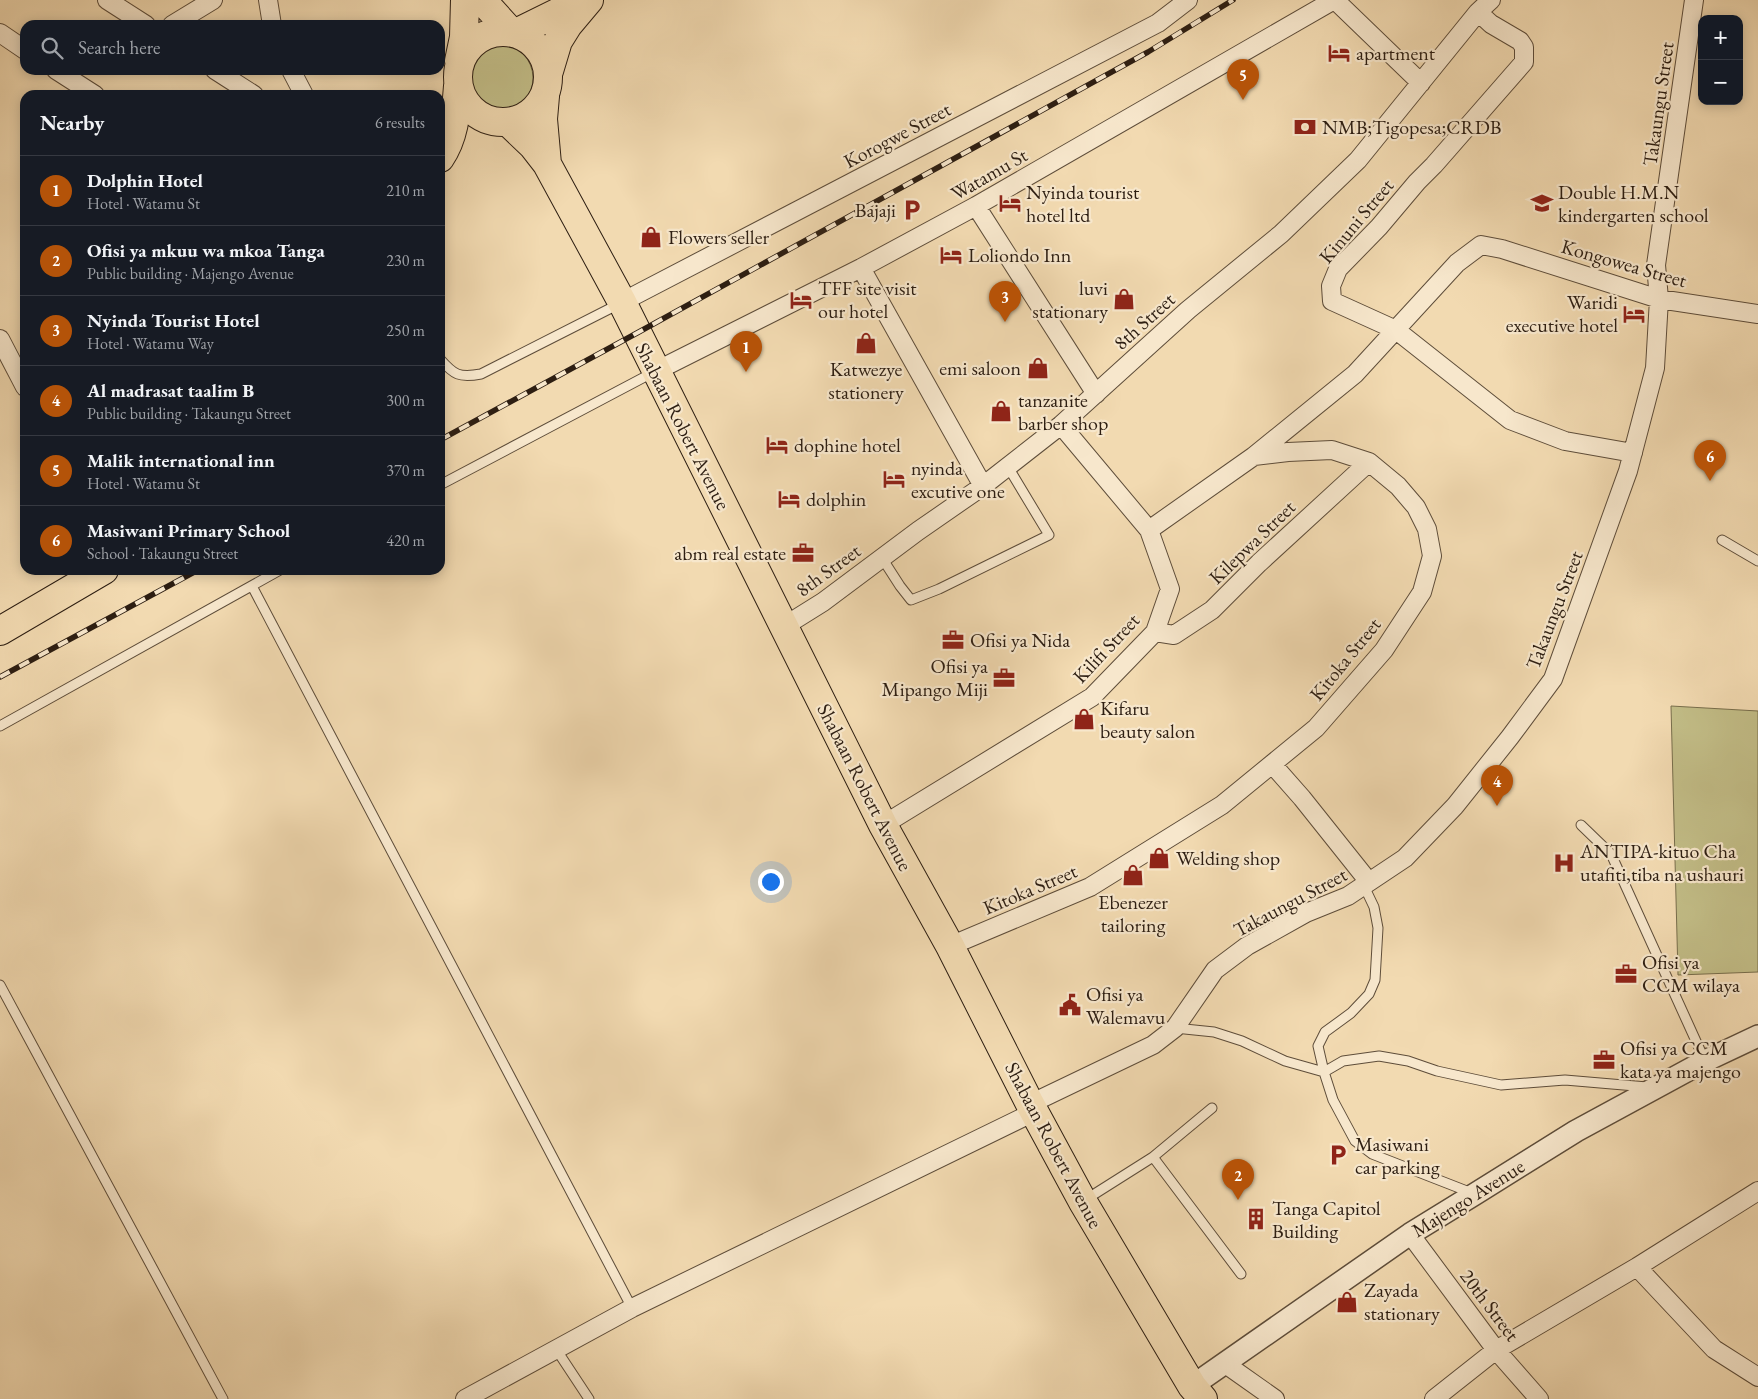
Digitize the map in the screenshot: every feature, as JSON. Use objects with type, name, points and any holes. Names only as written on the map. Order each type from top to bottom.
[{"type":"main road","points":[[445,149],[456,116],[458,74],[464,37],[464,0]]},
{"type":"main road","points":[[482,0],[513,32],[532,41],[543,54],[547,84],[528,116],[514,122],[503,122],[480,116],[465,104],[458,74],[467,48],[479,38],[494,32],[513,32],[583,0]]},
{"type":"main road","points":[[547,164],[543,119],[547,84],[558,42],[568,25],[589,0]]},
{"type":"main road","points":[[445,152],[466,134],[503,122]]},
{"type":"main road","points":[[503,122],[533,146],[547,164]]},
{"type":"main road","name":"Shabaan Robert Avenue","points":[[547,164],[622,302],[883,825],[950,946],[1032,1108],[1083,1202],[1198,1392]]},
{"type":"main road","points":[[0,630],[95,575]]},
{"type":"street","points":[[107,0],[138,20]]},
{"type":"street","points":[[180,20],[213,0]]},
{"type":"street","points":[[268,0],[271,20]]},
{"type":"street","name":"Korogwe Street","points":[[622,302],[1158,23],[1188,0]]},
{"type":"street","name":"Watamu St","points":[[656,370],[860,268],[976,206],[1335,0],[1421,83]]},
{"type":"street","name":"8th Street","points":[[783,627],[823,602],[1008,467],[1061,425],[1188,310],[1281,234],[1358,160],[1478,12],[1491,0]]},
{"type":"street","name":"Takaungu Street","points":[[465,1399],[632,1308],[1032,1108],[1153,1045],[1175,1028],[1215,970],[1247,946],[1306,913],[1348,896],[1405,858],[1455,806],[1553,679],[1628,470],[1655,368],[1658,299],[1656,264],[1694,0]]},
{"type":"street","name":"Kinuni Street","points":[[1478,12],[1490,24],[1520,42],[1524,47],[1524,62],[1450,148],[1417,182],[1379,227],[1338,269],[1331,286],[1332,301],[1396,330],[1510,420],[1565,441],[1633,453]]},
{"type":"street","points":[[0,33],[20,47]]},
{"type":"street","points":[[64,75],[87,90]]},
{"type":"street","points":[[223,75],[246,90]]},
{"type":"street","points":[[294,75],[301,90]]},
{"type":"street","points":[[976,206],[1096,394]]},
{"type":"street","name":"Kongowea Street","points":[[1396,330],[1457,264],[1481,245],[1502,249],[1658,299],[1758,314]]},
{"type":"street","points":[[860,268],[983,486]]},
{"type":"street","points":[[1254,456],[1356,374],[1396,330]]},
{"type":"street","points":[[0,339],[20,377]]},
{"type":"street","name":"Kilifi Street","points":[[883,825],[1092,697],[1155,632],[1170,589],[1149,530],[1061,425]]},
{"type":"street","name":"Kitoka Street","points":[[950,946],[1090,887],[1222,805],[1316,728],[1384,650],[1422,592],[1432,556],[1428,528],[1416,507],[1398,486],[1369,462],[1332,450],[1254,456],[1149,530]]},
{"type":"street","name":"Kilepwa Street","points":[[1155,632],[1174,635],[1212,610],[1259,563],[1369,462]]},
{"type":"street","points":[[1272,764],[1302,798],[1366,884]]},
{"type":"street","name":"Majengo Avenue","points":[[1198,1392],[1224,1363],[1410,1234],[1576,1131],[1758,1036]]},
{"type":"street","points":[[1434,1399],[1496,1350],[1637,1267],[1758,1191]]},
{"type":"street","name":"20th Street","points":[[1410,1234],[1496,1350],[1539,1399]]},
{"type":"street","points":[[1637,1267],[1714,1349],[1758,1378]]},
{"type":"street","points":[[1224,1363],[1274,1399]]},
{"type":"lane","points":[[445,364],[452,372],[468,376],[480,374],[622,302]]},
{"type":"lane","points":[[445,482],[656,370]]},
{"type":"lane","points":[[882,558],[911,600],[939,589],[1049,534],[1008,467]]},
{"type":"lane","points":[[1722,540],[1758,561]]},
{"type":"lane","points":[[0,726],[271,575]]},
{"type":"lane","points":[[252,586],[632,1308]]},
{"type":"lane","points":[[1580,825],[1611,854],[1705,1062]]},
{"type":"lane","points":[[1366,884],[1374,907],[1378,928],[1375,980],[1369,994],[1351,1013],[1325,1032],[1318,1046],[1333,1100],[1355,1141],[1372,1154],[1475,1194]]},
{"type":"lane","points":[[0,985],[223,1399]]},
{"type":"lane","points":[[1175,1028],[1214,1032],[1242,1041],[1284,1061],[1324,1072],[1344,1062],[1379,1056],[1408,1061],[1437,1071],[1501,1085],[1565,1080],[1657,1088]]},
{"type":"lane","points":[[1083,1202],[1153,1157],[1212,1108]]},
{"type":"lane","points":[[1153,1157],[1241,1274]]},
{"type":"lane","points":[[556,1349],[589,1399]]},
{"type":"shaded area","points":[[499,44],[512,47],[523,54],[530,65],[533,78],[530,91],[523,102],[512,109],[499,112],[486,109],[475,102],[468,91],[465,78],[468,65],[475,54],[486,47]]},
{"type":"shaded area","points":[[1671,706],[1758,711],[1758,972],[1678,975]]},
{"type":"railway","points":[[445,437],[1148,52],[1233,0]]},
{"type":"railway","points":[[0,677],[189,575]]},
{"type":"place","name":"apartment","points":[[1339,53]]},
{"type":"place","name":"Malik international inn","points":[[1243,100]]},
{"type":"place","name":"NMB;Tigopesa;CRDB","points":[[1305,127]]},
{"type":"place","name":"Nyinda tourist hotel ltd","points":[[1010,203]]},
{"type":"place","name":"Double H.M.N kindergarten school","points":[[1542,203]]},
{"type":"place","name":"Bajaji","points":[[912,210]]},
{"type":"place","name":"Flowers seller","points":[[651,237]]},
{"type":"place","name":"Loliondo Inn","points":[[951,255]]},
{"type":"place","name":"luvi stationary","points":[[1124,299]]},
{"type":"place","name":"TFF site visit our hotel","points":[[801,300]]},
{"type":"place","name":"Waridi executive hotel","points":[[1634,314]]},
{"type":"place","name":"Nyinda Tourist Hotel","points":[[1005,322]]},
{"type":"place","name":"Katwezye stationery","points":[[866,343]]},
{"type":"place","name":"emi saloon","points":[[1038,368]]},
{"type":"place","name":"Dolphin Hotel","points":[[746,372]]},
{"type":"place","name":"tanzanite barber shop","points":[[1001,411]]},
{"type":"place","name":"dophine hotel","points":[[777,445]]},
{"type":"place","name":"nyinda excutive one","points":[[894,479]]},
{"type":"place","name":"Masiwani Primary School","points":[[1710,481]]},
{"type":"place","name":"dolphin","points":[[789,499]]},
{"type":"place","name":"abm real estate","points":[[803,553]]},
{"type":"place","name":"Ofisi ya Nida","points":[[953,640]]},
{"type":"place","name":"Ofisi ya Mipango Miji","points":[[1004,678]]},
{"type":"place","name":"Kifaru beauty salon","points":[[1084,719]]},
{"type":"place","name":"Al madrasat taalim B","points":[[1497,806]]},
{"type":"place","name":"Welding shop","points":[[1159,858]]},
{"type":"place","name":"ANTIPA-kituo Cha utafiti,tiba na ushauri","points":[[1564,863]]},
{"type":"place","name":"Ebenezer tailoring","points":[[1133,875]]},
{"type":"place","name":"Ofisi ya CCM wilaya","points":[[1626,974]]},
{"type":"place","name":"Ofisi ya Walemavu","points":[[1070,1005]]},
{"type":"place","name":"Ofisi ya CCM kata ya majengo","points":[[1604,1060]]},
{"type":"place","name":"Masiwani car parking","points":[[1338,1155]]},
{"type":"place","name":"Ofisi ya mkuu wa mkoa Tanga","points":[[1238,1200]]},
{"type":"place","name":"Tanga Capitol Building","points":[[1256,1219]]},
{"type":"place","name":"Zayada stationary","points":[[1347,1302]]}]
